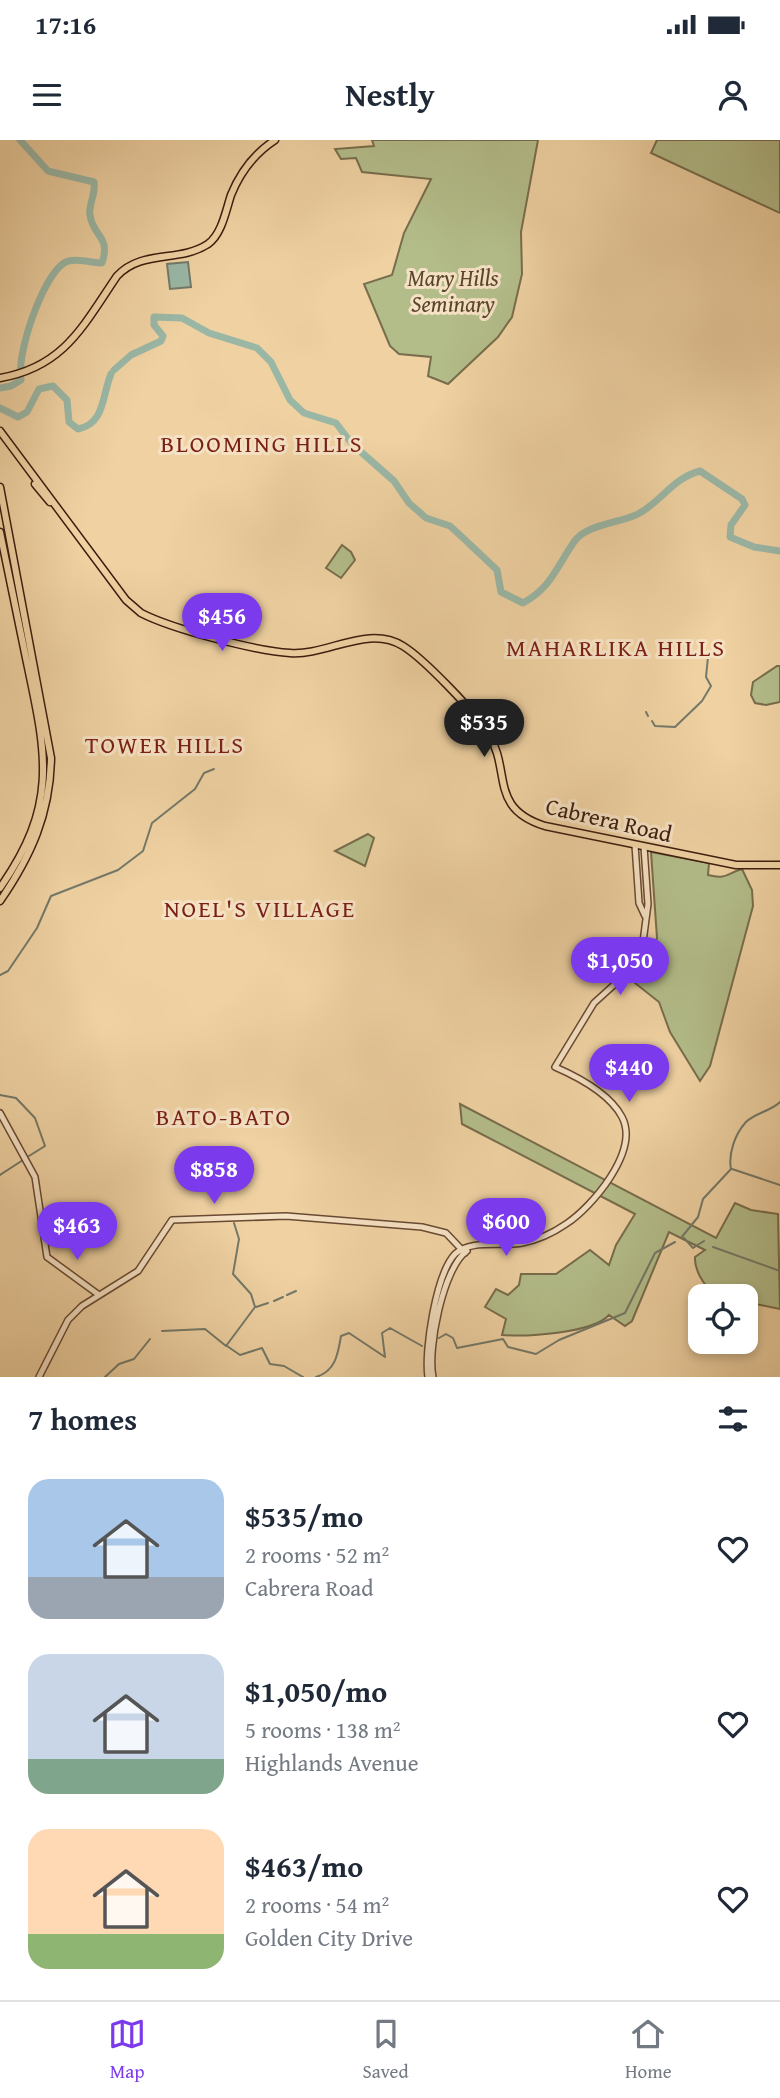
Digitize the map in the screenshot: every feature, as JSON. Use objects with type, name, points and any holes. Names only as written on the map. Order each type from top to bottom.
[{"type":"main road","points":[[0,377],[25,372],[59,354],[122,270],[139,260],[194,251],[211,242],[242,174],[259,152],[275,140]]},
{"type":"main road","name":"Cabrera Road","points":[[0,431],[126,600],[149,617],[262,649],[290,653],[305,654],[372,638],[386,638],[403,646],[490,735],[503,788],[514,810],[545,826],[635,845],[745,867],[780,865]]},
{"type":"main road","name":"Cabrera Road","points":[[0,438],[64,521],[72,527]]},
{"type":"main road","points":[[0,487],[42,732],[46,797],[31,852],[0,901]]},
{"type":"main road","points":[[0,532],[15,581]]},
{"type":"main road","points":[[0,888],[25,849],[46,797]]},
{"type":"street","points":[[635,845],[640,906],[645,916]]},
{"type":"street","points":[[431,1377],[426,1352],[446,1269],[463,1251],[471,1247],[522,1243],[563,1226],[593,1201],[615,1169],[625,1138],[622,1117],[595,1089],[555,1067],[594,1003],[631,968],[643,942],[648,904],[644,846]]},
{"type":"street","points":[[636,868],[645,868]]},
{"type":"street","points":[[0,1114],[36,1177],[47,1257],[100,1295]]},
{"type":"street","points":[[39,1377],[68,1320],[100,1295],[138,1271],[174,1220],[286,1216],[414,1226],[441,1230],[463,1251]]},
{"type":"green space","name":"Mary Hills Seminary","points":[[372,140],[538,140],[521,232],[522,274],[512,317],[498,337],[448,384],[428,376],[431,357],[399,354],[390,346],[364,284],[392,275],[404,233],[431,179],[362,172],[356,158],[341,159],[335,149],[374,146]]},
{"type":"green space","points":[[657,140],[780,140],[780,213],[651,153]]},
{"type":"green space","points":[[342,545],[351,552],[355,560],[341,578],[326,568]]},
{"type":"green space","points":[[780,666],[780,702],[766,705],[755,703],[751,695],[753,682]]},
{"type":"green space","points":[[368,834],[374,838],[365,866],[335,851]]},
{"type":"green space","points":[[651,852],[709,863],[708,875],[724,876],[742,869],[752,890],[753,906],[710,1066],[700,1081],[670,1032],[659,1002],[635,983],[657,938]]},
{"type":"green space","points":[[460,1104],[716,1238],[735,1203],[751,1210],[778,1214],[780,1309],[758,1304],[758,1284],[705,1284],[697,1269],[695,1257],[705,1250],[669,1232],[632,1321],[625,1326],[609,1315],[601,1321],[575,1330],[502,1335],[506,1319],[485,1307],[496,1289],[508,1295],[519,1285],[521,1274],[556,1274],[590,1250],[609,1265],[616,1245],[635,1214],[462,1124]]},
{"type":"shaded area","points":[[188,262],[191,287],[170,289],[167,264]]},
{"type":"waterway","points":[[0,388],[21,380],[23,353],[32,317],[56,271],[64,263],[73,260],[102,263],[104,254],[103,242],[90,215],[94,182],[48,171],[20,140]]},
{"type":"waterway","points":[[114,370],[131,355],[161,341],[163,336],[154,325],[154,317],[182,318],[209,333],[257,348],[271,362],[290,400],[304,413],[336,423],[352,444],[394,481],[409,503],[426,518],[450,526],[497,570],[501,592],[523,603],[547,583],[579,536],[638,514],[682,479],[700,471],[742,499],[745,505],[731,525],[730,537],[754,547],[780,551]]},
{"type":"waterway","points":[[0,408],[18,417],[27,412],[39,389],[53,386],[67,400],[69,422],[78,429],[87,426],[98,415],[111,374]]},
{"type":"waterway","points":[[652,721],[655,726],[675,727],[702,701],[711,686],[706,677],[708,657]]},
{"type":"waterway","points":[[646,712],[648,716]]},
{"type":"waterway","points":[[0,975],[8,971],[37,928],[51,896],[118,870],[143,851],[152,823],[195,789],[204,773],[214,769]]},
{"type":"waterway","points":[[0,1095],[16,1098],[35,1118],[45,1146],[29,1156]]},
{"type":"waterway","points":[[681,1238],[698,1217],[703,1199],[731,1169],[732,1151],[742,1127],[750,1119],[780,1102]]},
{"type":"waterway","points":[[0,1175],[23,1160]]},
{"type":"waterway","points":[[732,1169],[780,1185]]},
{"type":"waterway","points":[[162,1331],[205,1329],[226,1346],[255,1307],[251,1294],[233,1274],[239,1239],[234,1223]]},
{"type":"waterway","points":[[684,1238],[693,1248],[704,1241]]},
{"type":"waterway","points":[[439,1338],[446,1334],[453,1338],[457,1348],[503,1339],[508,1347],[536,1354],[559,1340],[625,1313],[655,1253],[675,1242]]},
{"type":"waterway","points":[[713,1247],[780,1271]]},
{"type":"waterway","points":[[287,1295],[296,1291]]},
{"type":"waterway","points":[[274,1301],[283,1297]]},
{"type":"waterway","points":[[256,1307],[268,1303]]},
{"type":"waterway","points":[[316,1377],[332,1366],[341,1336],[349,1333],[385,1357],[382,1333],[390,1328],[422,1346]]},
{"type":"waterway","points":[[105,1377],[119,1364],[134,1359],[150,1339]]},
{"type":"waterway","points":[[227,1346],[240,1355],[262,1348],[270,1364],[284,1366],[303,1377]]},
{"type":"district","name":"BLOOMING HILLS","points":[[262,444]]},
{"type":"district","name":"MAHARLIKA HILLS","points":[[616,648]]},
{"type":"district","name":"TOWER HILLS","points":[[165,745]]},
{"type":"district","name":"NOEL'S VILLAGE","points":[[260,909]]},
{"type":"district","name":"BATO-BATO","points":[[224,1117]]}]
